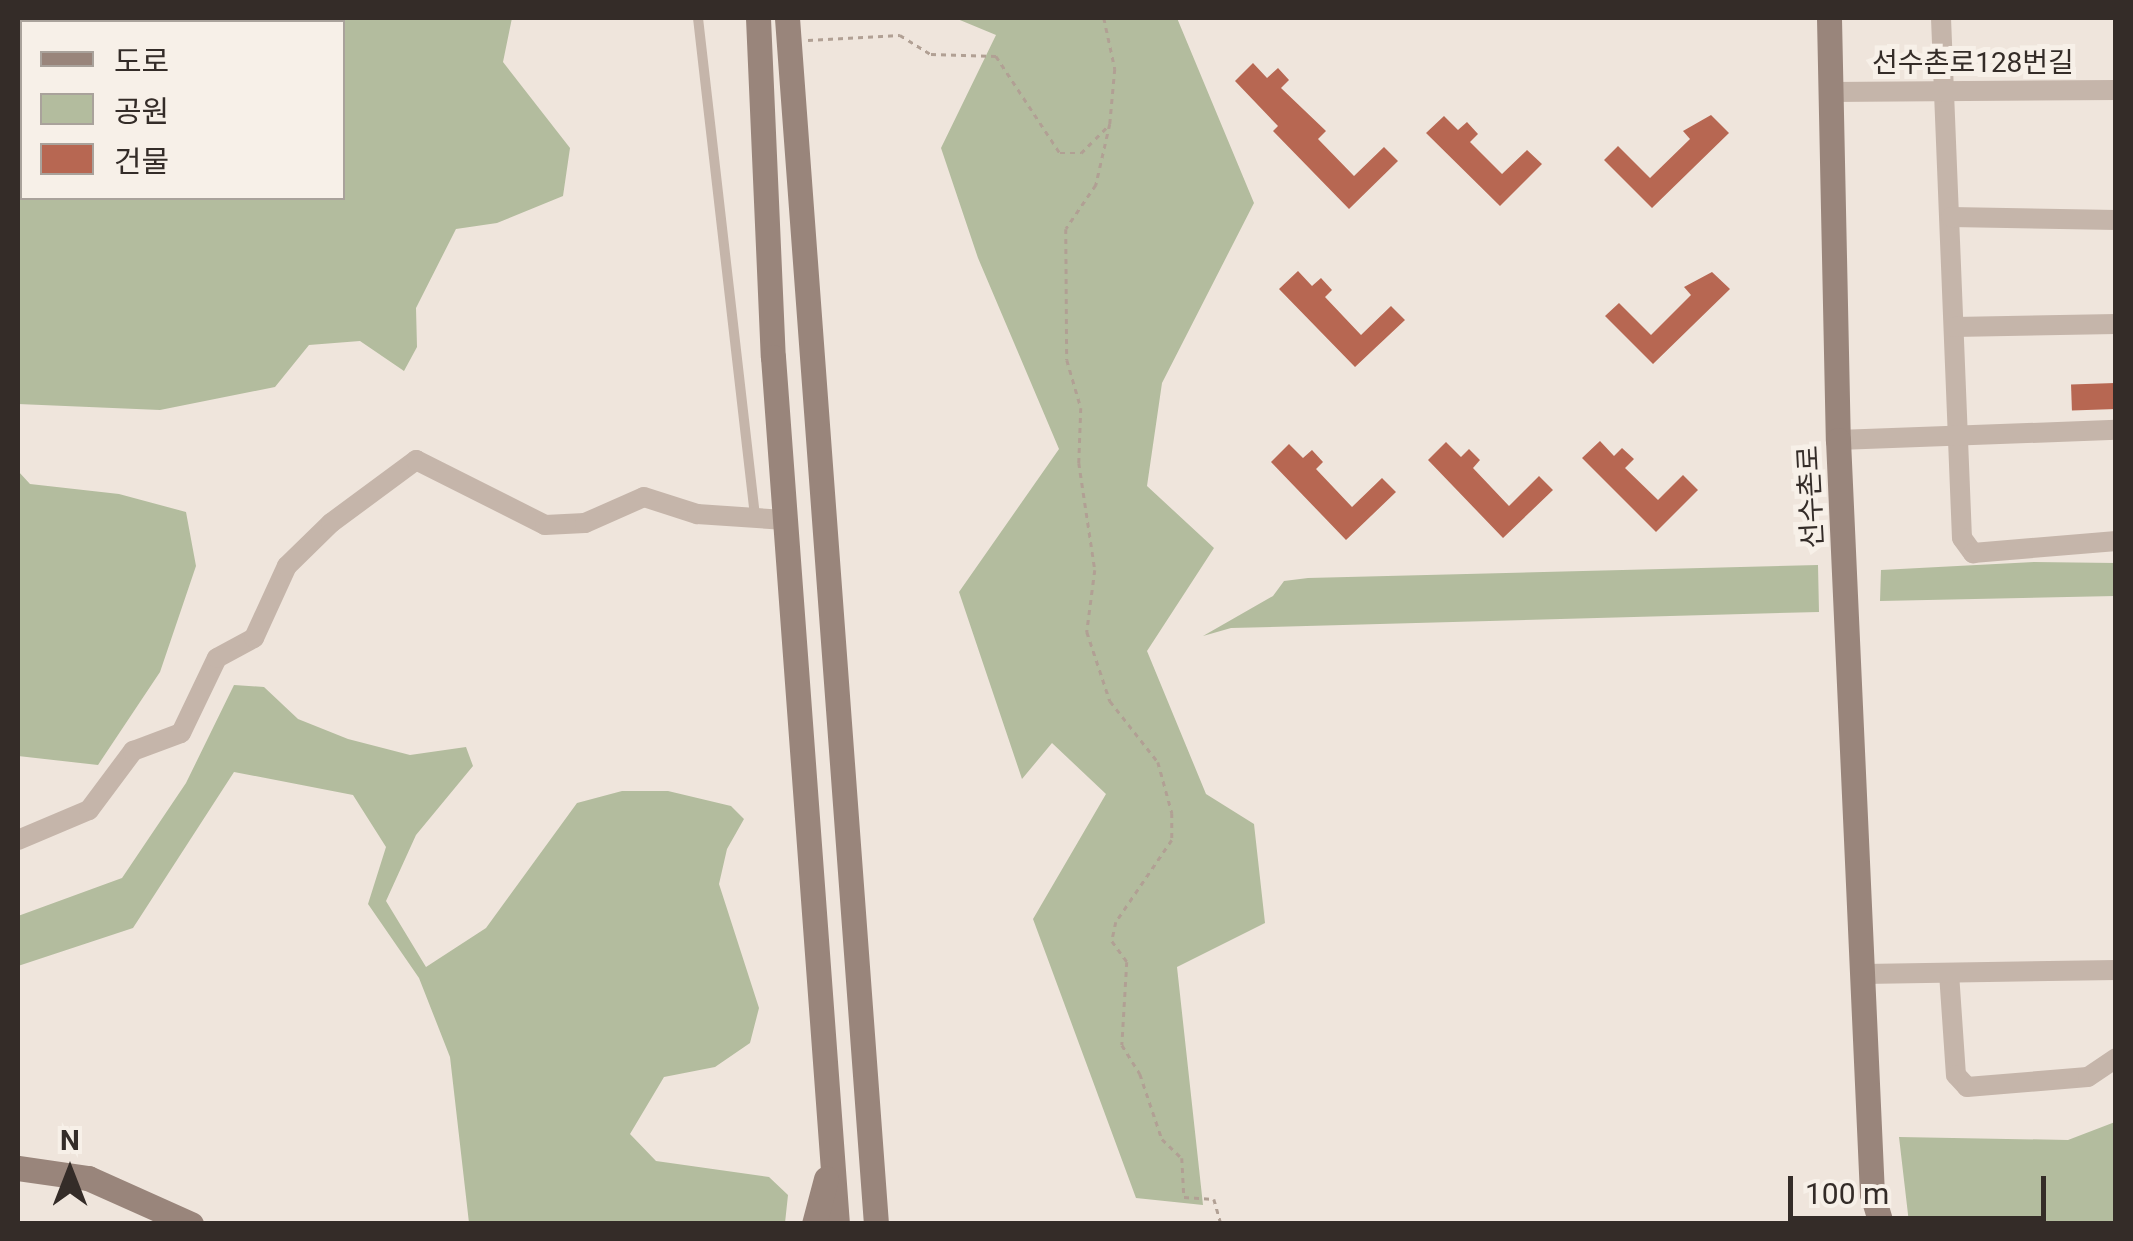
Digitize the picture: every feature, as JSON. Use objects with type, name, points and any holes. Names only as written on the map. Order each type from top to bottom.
[{"type":"street","points":[[758,18],[786,520],[837,1224]]},
{"type":"street","name":"선수촌로","points":[[1829,18],[1838,440],[1872,1194],[1881,1224]]},
{"type":"street","points":[[1941,18],[1962,538],[1973,553],[2116,541]]},
{"type":"street","points":[[789,29],[808,359],[876,1224]]},
{"type":"street","name":"선수촌로128번길","points":[[1831,92],[2116,90]]},
{"type":"street","points":[[1951,218],[2116,220]]},
{"type":"street","points":[[1954,327],[2116,324]]},
{"type":"street","points":[[1838,440],[1957,439],[2116,430]]},
{"type":"street","points":[[18,840],[89,810],[133,750],[181,733],[218,658],[254,638],[287,566],[331,523],[416,460],[545,525],[585,523],[644,497],[697,514],[786,520]]},
{"type":"street","points":[[1864,974],[2116,970]]},
{"type":"street","points":[[1950,973],[1956,1076],[1967,1086],[2088,1078],[2116,1058]]},
{"type":"street","points":[[871,1148],[888,1224]]},
{"type":"street","points":[[814,1224],[834,1150]]},
{"type":"street","points":[[18,1168],[88,1178],[191,1224]]},
{"type":"street","points":[[1866,1224],[1872,1194]]},
{"type":"lane","points":[[698,18],[755,516]]},
{"type":"path","points":[[1104,18],[1115,69],[1110,124],[1096,184],[1066,228],[1066,360],[1081,408],[1079,463],[1095,570],[1087,632],[1110,701],[1158,762],[1172,813],[1172,840],[1116,922],[1112,941],[1127,962],[1122,1046],[1140,1074],[1162,1139],[1182,1158],[1184,1197],[1214,1199],[1221,1224]]},
{"type":"path","points":[[789,29],[900,35],[931,54],[996,56],[1060,153],[1081,154],[1110,124]]},
{"type":"green space","points":[[18,18],[512,18],[503,62],[570,148],[563,196],[497,223],[456,229],[416,308],[417,347],[404,371],[360,341],[309,345],[275,387],[160,410],[18,404]]},
{"type":"green space","points":[[955,18],[1177,18],[1254,203],[1162,383],[1147,486],[1214,548],[1147,651],[1206,794],[1254,824],[1265,923],[1177,967],[1203,1205],[1136,1198],[1033,919],[1106,794],[1052,743],[1022,779],[959,592],[1059,449],[978,258],[941,148],[996,35]]},
{"type":"green space","points":[[18,471],[30,484],[119,494],[186,512],[196,566],[160,672],[98,765],[18,756]]},
{"type":"green space","points":[[2034,562],[2115,563],[2115,596],[1880,601],[1881,570]]},
{"type":"green space","points":[[1818,565],[1819,612],[1231,628],[1203,636],[1273,596],[1284,581],[1308,578]]},
{"type":"green space","points":[[234,685],[264,687],[298,719],[348,739],[410,755],[466,747],[473,766],[416,835],[386,901],[426,967],[486,928],[577,803],[622,791],[668,791],[731,806],[744,819],[727,849],[719,884],[759,1008],[750,1043],[715,1067],[664,1077],[630,1134],[656,1161],[769,1177],[788,1195],[785,1223],[469,1223],[450,1057],[419,978],[368,904],[386,847],[353,795],[234,772],[133,928],[18,966],[18,916],[122,878],[186,783]]},
{"type":"green space","points":[[2115,1122],[2115,1223],[1909,1223],[1899,1137],[2068,1140]]},
{"type":"building","points":[[1253,63],[1267,78],[1278,68],[1289,80],[1281,88],[1326,131],[1318,139],[1354,176],[1384,147],[1398,161],[1349,209],[1273,131],[1278,126],[1235,81]]},
{"type":"building","points":[[1711,115],[1729,133],[1652,208],[1604,160],[1618,146],[1650,178],[1690,139],[1683,131]]},
{"type":"building","points":[[1444,116],[1458,130],[1467,122],[1478,134],[1470,142],[1502,174],[1527,150],[1542,164],[1500,206],[1426,133]]},
{"type":"building","points":[[1298,271],[1312,286],[1321,278],[1332,290],[1325,297],[1361,335],[1391,306],[1405,320],[1355,367],[1279,289]]},
{"type":"building","points":[[1712,272],[1730,289],[1653,364],[1605,316],[1619,303],[1651,335],[1691,295],[1684,287]]},
{"type":"building","points":[[2115,383],[2116,409],[2072,411],[2071,385]]},
{"type":"building","points":[[1600,441],[1614,456],[1622,448],[1634,459],[1625,468],[1658,500],[1683,475],[1698,490],[1656,532],[1582,458]]},
{"type":"building","points":[[1446,442],[1461,457],[1469,449],[1480,460],[1473,468],[1509,506],[1539,476],[1553,490],[1503,538],[1428,460]]},
{"type":"building","points":[[1289,444],[1303,458],[1312,450],[1323,462],[1316,469],[1352,507],[1382,478],[1396,492],[1346,540],[1271,462]]}]
